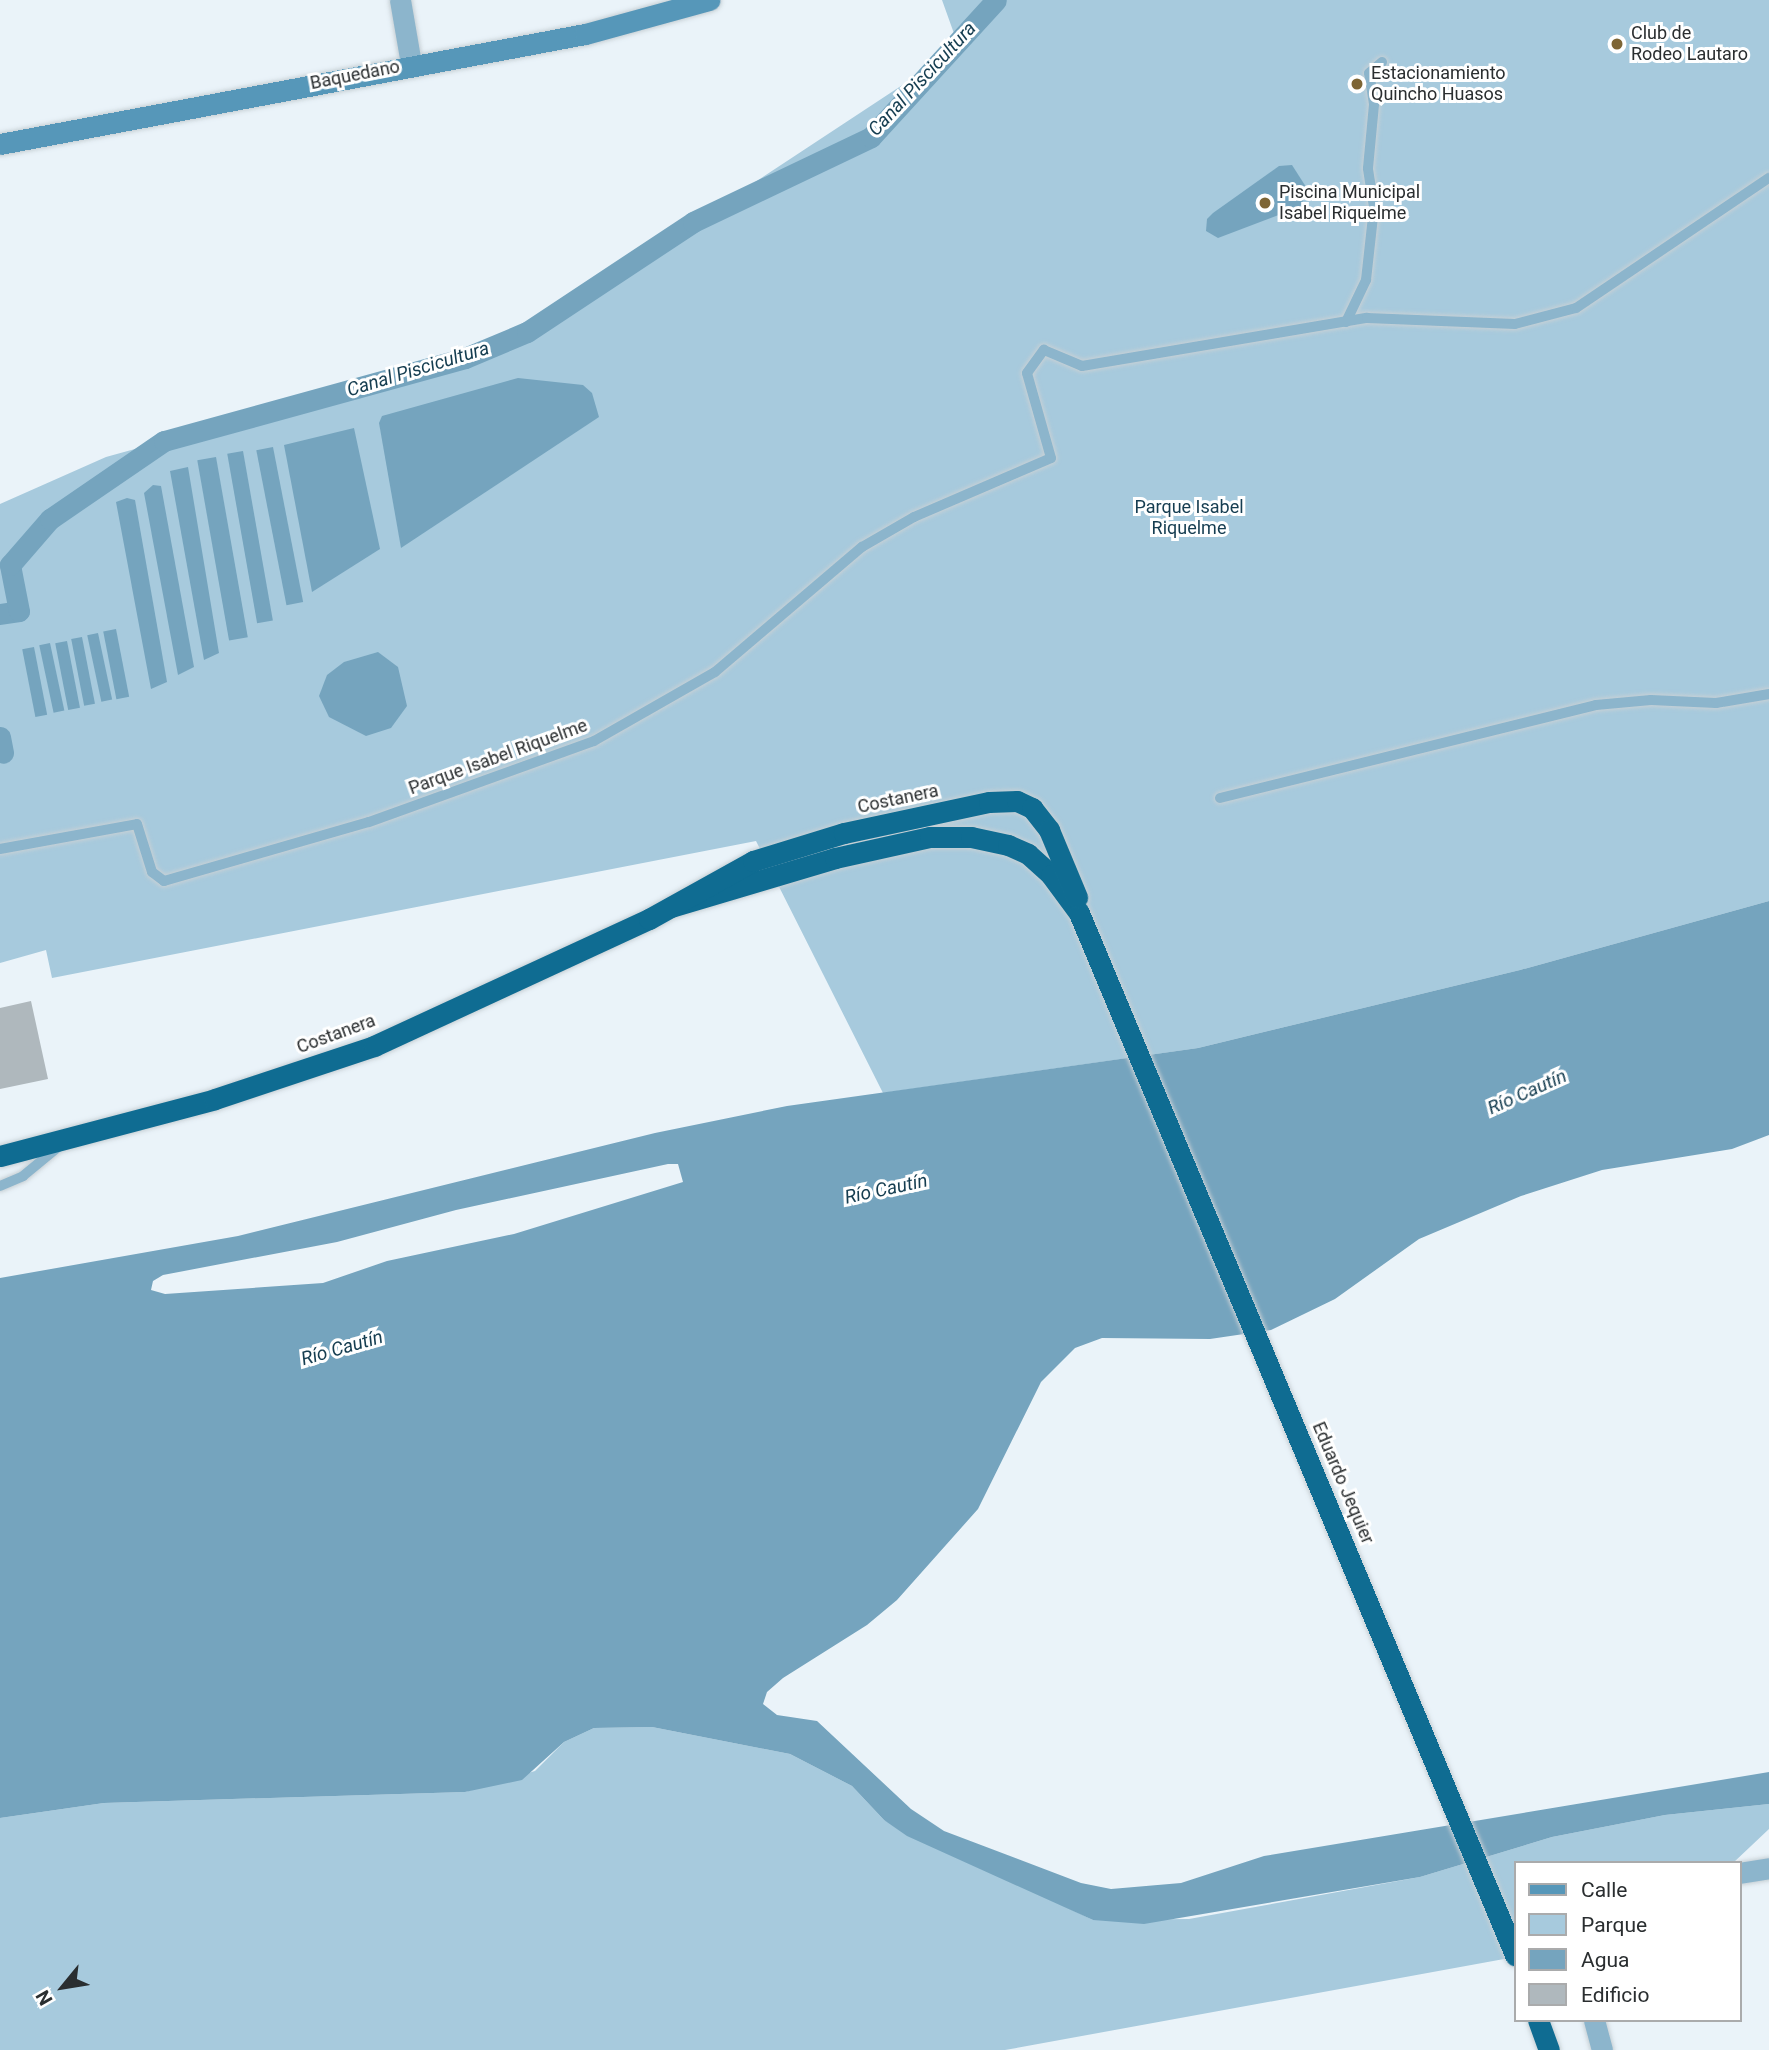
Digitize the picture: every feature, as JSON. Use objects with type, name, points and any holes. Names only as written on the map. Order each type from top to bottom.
[{"type":"highway","name":"Costanera","points":[[0,1156],[268,1083],[374,1046],[494,993],[671,907],[753,861],[784,851],[989,802],[1017,801],[1032,808],[1049,830],[1077,895],[1079,913],[1128,1028]]},
{"type":"highway","name":"Costanera","points":[[671,907],[835,858],[948,836],[1007,845],[1028,854],[1079,913]]},
{"type":"highway","name":"Eduardo Jequier","points":[[1128,1028],[1514,1952]]},
{"type":"highway","points":[[1539,2022],[1549,2050]]},
{"type":"street","points":[[400,0],[411,64]]},
{"type":"street","name":"Baquedano","points":[[0,144],[411,64],[585,34],[709,0]]},
{"type":"street","points":[[1741,1873],[1769,1868]]},
{"type":"street","points":[[1595,2022],[1602,2050]]},
{"type":"lane","points":[[1346,322],[1366,280],[1374,207],[1368,167],[1374,104],[1369,73],[1382,62]]},
{"type":"lane","name":"Parque Isabel Riquelme","points":[[0,849],[138,824],[152,872],[164,881],[369,822],[594,741],[715,672],[862,547],[914,517],[1051,458],[1027,373],[1044,350],[1082,366],[1367,318],[1461,325],[1515,324],[1576,308],[1769,177]]},
{"type":"lane","points":[[1220,798],[1596,705],[1651,700],[1716,703],[1769,694]]},
{"type":"lane","points":[[0,1186],[23,1176],[66,1139]]},
{"type":"green space","name":"Parque Isabel Riquelme","points":[[942,0],[1769,0],[1769,901],[1520,970],[1198,1048],[883,1093],[756,841],[52,978],[46,950],[0,963],[0,504],[106,457],[506,346],[910,80],[961,53]]},
{"type":"green space","points":[[652,1727],[790,1754],[852,1786],[884,1820],[1093,1920],[1189,1919],[1420,1877],[1552,1837],[1665,1815],[1769,1804],[1769,1829],[1735,1861],[1514,1861],[1514,1957],[1005,2050],[0,2050],[0,1818],[104,1803],[465,1792],[535,1771],[564,1742],[594,1728]]},
{"type":"water","name":"Piscina Municipal Isabel Riquelme","points":[[1292,165],[1308,190],[1300,207],[1218,238],[1206,231],[1207,219],[1213,213],[1279,166]]},
{"type":"water","points":[[518,378],[583,385],[592,393],[599,417],[401,548],[379,423],[382,416]]},
{"type":"water","points":[[354,428],[380,549],[312,592],[284,445]]},
{"type":"water","points":[[273,447],[303,602],[286,605],[256,450]]},
{"type":"water","points":[[243,451],[273,620],[257,623],[227,454]]},
{"type":"water","points":[[216,457],[248,637],[229,641],[197,460]]},
{"type":"water","points":[[188,467],[219,653],[204,660],[170,471]]},
{"type":"water","points":[[153,485],[161,486],[194,667],[178,675],[144,493]]},
{"type":"water","points":[[127,498],[135,500],[167,682],[151,689],[116,502]]},
{"type":"water","points":[[116,629],[129,697],[116,699],[103,631]]},
{"type":"water","points":[[98,633],[112,700],[101,702],[87,635]]},
{"type":"water","points":[[82,637],[95,704],[84,706],[71,639]]},
{"type":"water","points":[[67,641],[80,708],[68,710],[55,643]]},
{"type":"water","points":[[50,643],[64,710],[54,713],[39,645]]},
{"type":"water","points":[[34,647],[47,715],[35,717],[22,649]]},
{"type":"water","points":[[378,652],[398,667],[407,706],[391,728],[366,736],[329,717],[319,696],[327,675],[344,662]]},
{"type":"water","name":"Río Cautín","points":[[1769,901],[1769,1135],[1732,1149],[1602,1170],[1521,1196],[1419,1239],[1335,1299],[1271,1330],[1210,1339],[1102,1338],[1075,1348],[1041,1382],[978,1509],[897,1600],[867,1625],[783,1678],[767,1692],[763,1704],[777,1715],[817,1721],[911,1809],[944,1831],[1081,1883],[1111,1889],[1181,1883],[1264,1856],[1769,1772],[1769,1804],[1665,1815],[1552,1837],[1420,1877],[1144,1924],[1093,1920],[907,1836],[884,1820],[852,1786],[790,1754],[652,1727],[594,1728],[564,1742],[522,1780],[465,1792],[104,1803],[0,1818],[0,1278],[238,1236],[655,1133],[787,1106],[1198,1048],[1520,970]],"holes":[[[678,1164],[683,1182],[514,1234],[387,1261],[323,1283],[165,1294],[151,1290],[153,1281],[163,1275],[337,1242],[456,1210]]]},
{"type":"building","points":[[31,1001],[48,1079],[0,1089],[0,1008]]},
{"type":"waterway","name":"Canal Piscicultura","points":[[0,614],[19,611],[10,565],[50,519],[164,441],[465,358],[527,332],[693,222],[871,137],[996,0]]},
{"type":"waterway","name":"Canal Piscicultura","points":[[0,737],[3,753]]},
{"type":"place","name":"Club de Rodeo Lautaro","points":[[1617,44]]},
{"type":"place","name":"Estacionamiento Quincho Huasos","points":[[1357,84]]},
{"type":"place","name":"Piscina Municipal Isabel Riquelme","points":[[1265,203]]}]
